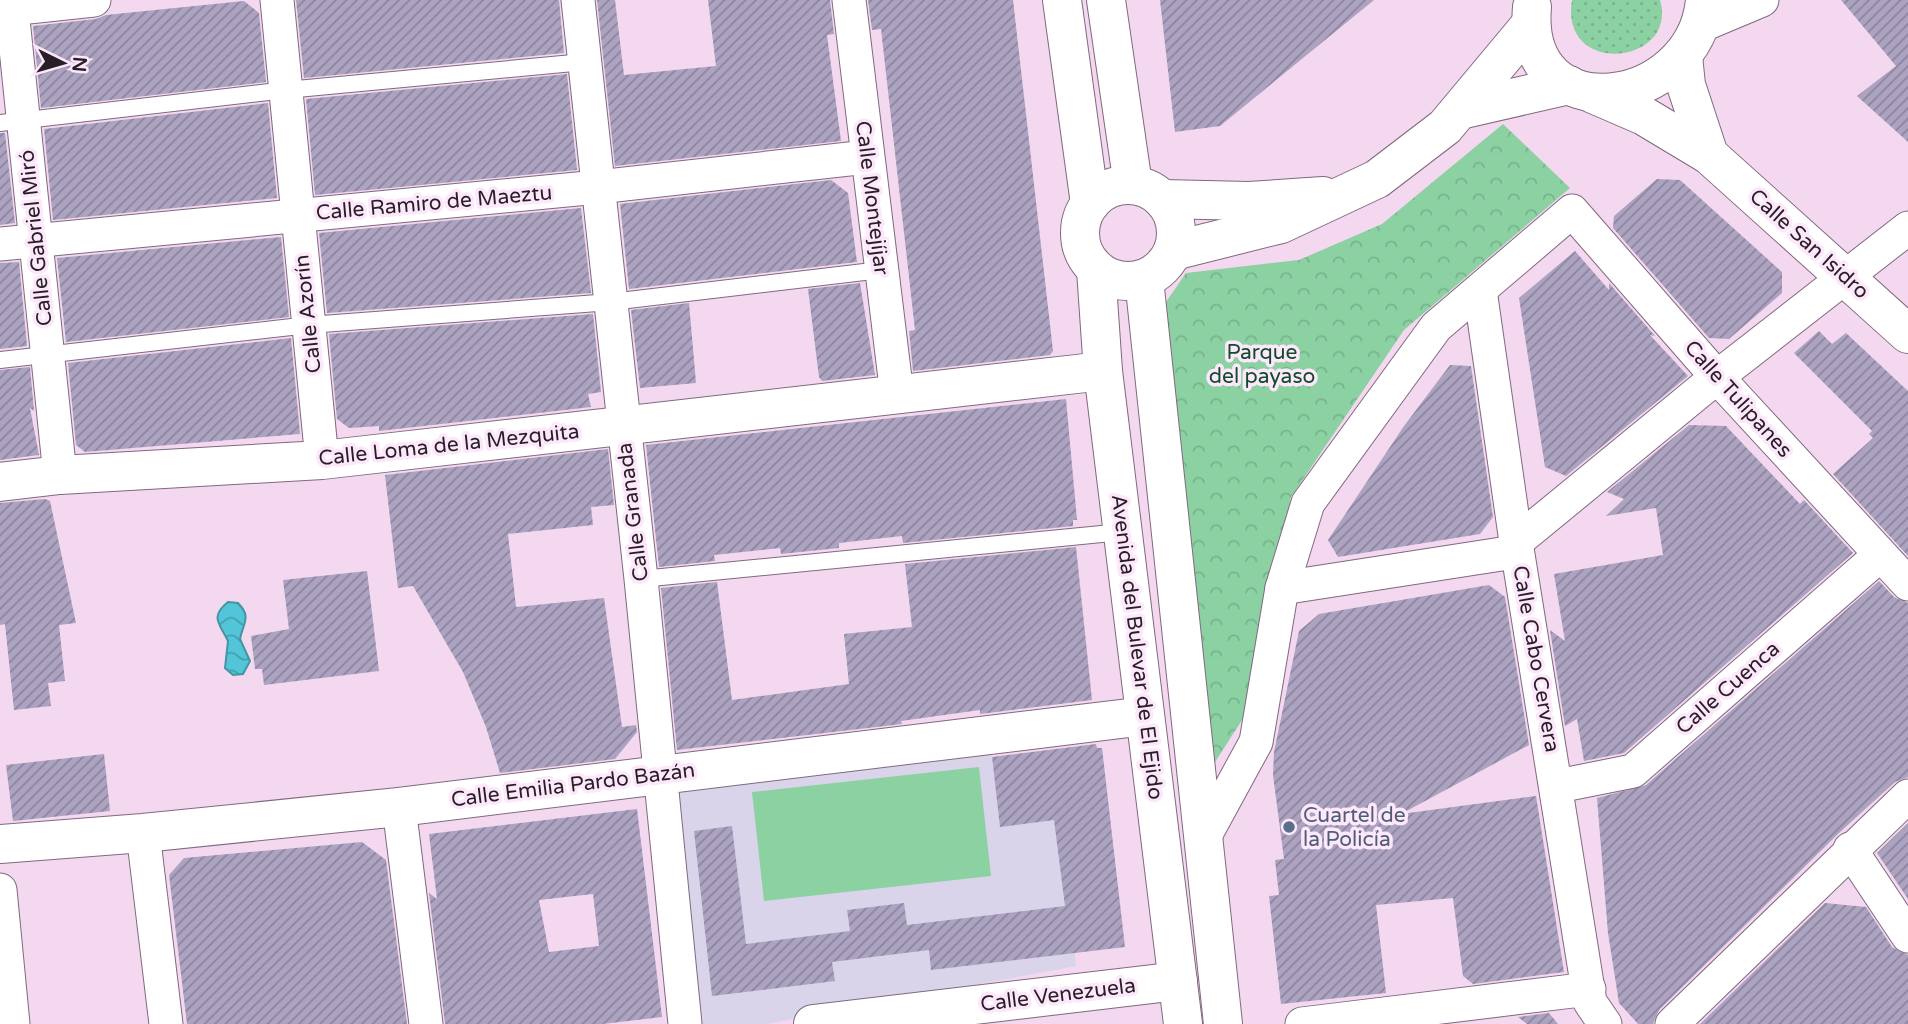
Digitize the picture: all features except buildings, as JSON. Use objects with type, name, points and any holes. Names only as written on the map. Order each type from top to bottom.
[{"type":"street","points":[[8,6],[94,0]]},
{"type":"street","name":"Calle Azorín","points":[[277,0],[322,460]]},
{"type":"street","name":"Calle Granada","points":[[578,0],[641,579],[685,1024]]},
{"type":"street","name":"Calle Montejíjar","points":[[849,0],[897,395]]},
{"type":"street","name":"Avenida del Bulevar de El Ejido","points":[[1062,0],[1090,204],[1083,216],[1080,231],[1087,259],[1096,270],[1103,371],[1182,1024]]},
{"type":"street","points":[[1096,270],[1111,278],[1127,281],[1144,279],[1166,263],[1173,251],[1175,223],[1147,192],[1106,0]]},
{"type":"street","points":[[1460,110],[1581,90],[1621,92],[1643,86],[1664,73],[1700,17],[1762,0]]},
{"type":"street","name":"Calle Gabriel Miró","points":[[8,6],[12,122],[37,241],[60,475]]},
{"type":"street","points":[[1173,251],[1281,225],[1377,179],[1445,127],[1532,12]]},
{"type":"street","name":"Calle San Isidro","points":[[1532,12],[1536,52],[1549,72],[1581,90],[1644,116],[1709,155],[1908,334]]},
{"type":"street","name":"Calle San Isidro","points":[[1700,17],[1686,85],[1709,155]]},
{"type":"street","name":"Calle Ramiro de Maeztu","points":[[0,244],[598,187],[867,157]]},
{"type":"street","points":[[1090,204],[1101,192],[1147,192],[1249,201],[1339,195]]},
{"type":"street","name":"Calle Tulipanes","points":[[1480,290],[1572,211],[1717,377],[1908,584]]},
{"type":"street","points":[[1282,588],[1508,552],[1516,542],[1717,377],[1908,228]]},
{"type":"street","name":"Avenida del Bulevar de El Ejido","points":[[1144,279],[1223,1024]]},
{"type":"street","points":[[1202,841],[1256,742],[1282,588],[1308,503],[1436,327],[1480,290]]},
{"type":"street","name":"Calle Cabo Cervera","points":[[1480,290],[1516,542],[1558,786],[1591,1002],[1605,1024]]},
{"type":"street","name":"Calle Loma de la Mezquita","points":[[0,482],[60,475],[322,460],[1103,371]]},
{"type":"street","name":"Calle Cuenca","points":[[1558,786],[1633,771],[1880,555]]},
{"type":"street","name":"Calle Emilia Pardo Bazán","points":[[0,844],[143,833],[399,807],[1146,716]]},
{"type":"street","points":[[1672,1024],[1850,849],[1908,796]]},
{"type":"street","points":[[399,807],[426,1024]]},
{"type":"street","points":[[143,833],[166,1024]]},
{"type":"street","points":[[1850,849],[1908,936]]},
{"type":"street","points":[[0,890],[13,1024]]},
{"type":"street","name":"Calle Venezuela","points":[[813,1024],[962,1015],[1178,982]]},
{"type":"street","points":[[1302,1024],[1589,989]]},
{"type":"lane","points":[[12,122],[286,90],[584,62]]},
{"type":"lane","points":[[0,360],[309,324],[611,302],[881,270]]},
{"type":"lane","points":[[641,579],[1122,532]]},
{"type":"shaded area","points":[[989,736],[1000,825],[1059,819],[1076,966],[767,1024],[685,1024],[661,774]]},
{"type":"green space","points":[[1572,0],[1660,0],[1661,22],[1652,38],[1637,49],[1618,54],[1599,51],[1583,42],[1573,25]]},
{"type":"green space","name":"Parque del payaso","points":[[1503,124],[1570,188],[1404,330],[1291,497],[1244,717],[1197,790],[1159,312],[1186,273],[1299,260],[1382,224]]},
{"type":"green space","points":[[979,767],[991,876],[764,901],[752,792]]},
{"type":"water","points":[[228,602],[238,603],[246,616],[240,639],[250,661],[243,674],[233,675],[225,668],[228,641],[219,625],[218,616]]},
{"type":"place","name":"Cuartel de la Policía","points":[[1289,827]]}]
